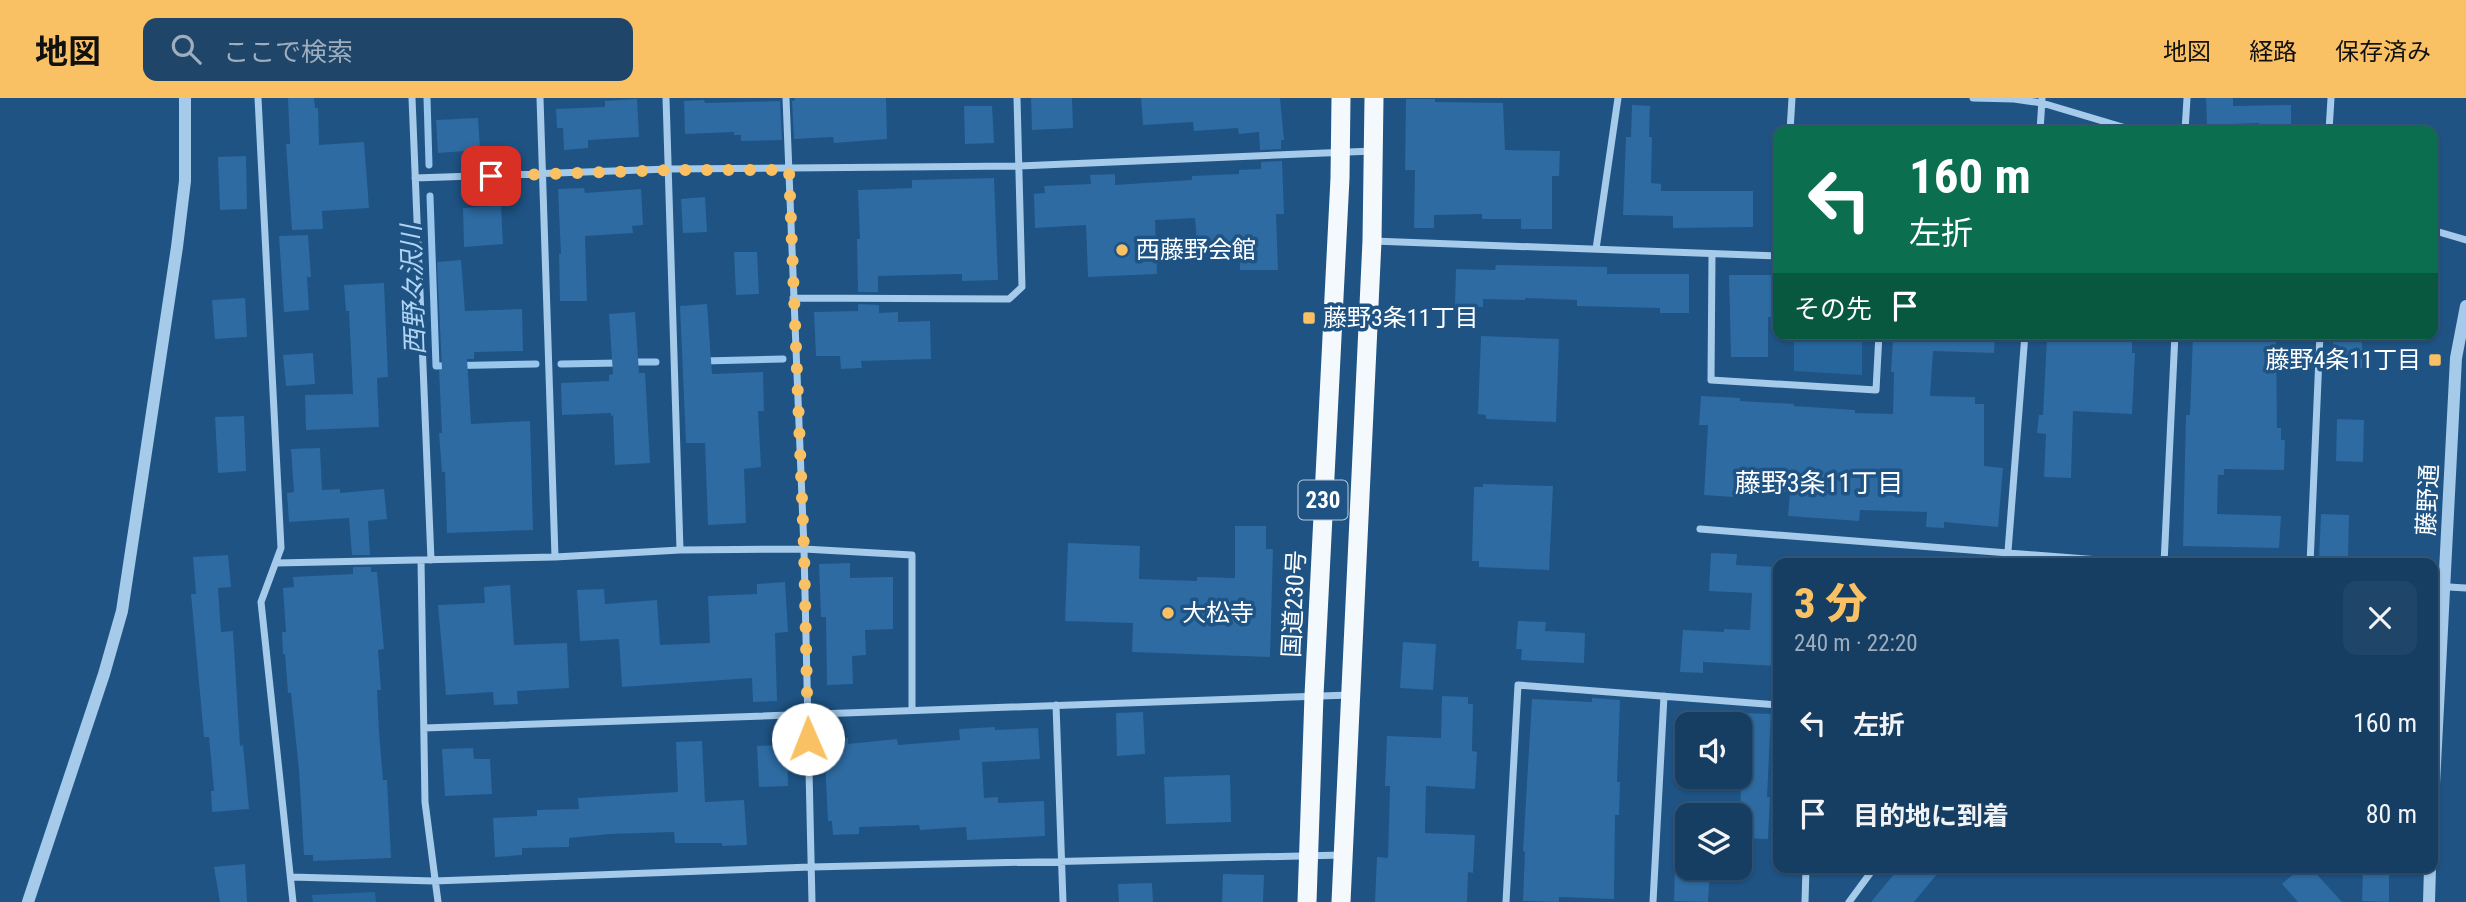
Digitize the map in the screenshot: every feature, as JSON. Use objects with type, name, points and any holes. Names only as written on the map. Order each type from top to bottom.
[{"type":"highway","name":"国道230号","points":[[1307,902],[1314,695],[1341,151],[1341,98]]},
{"type":"highway","name":"230","points":[[1341,902],[1373,241],[1374,98]]},
{"type":"street","points":[[28,902],[104,674],[122,611],[182,207],[185,181],[185,98]]},
{"type":"street","points":[[258,98],[281,548],[261,601],[293,902]]},
{"type":"street","points":[[412,98],[431,560]]},
{"type":"street","points":[[540,98],[555,557]]},
{"type":"street","points":[[666,98],[680,550]]},
{"type":"street","points":[[786,98],[804,549],[812,902]]},
{"type":"street","points":[[793,298],[1009,299],[1022,287],[1017,98]]},
{"type":"street","points":[[1596,249],[1618,98]]},
{"type":"street","points":[[1790,126],[1792,98]]},
{"type":"street","points":[[1973,98],[2042,100],[2121,126]]},
{"type":"street","points":[[2185,126],[2187,98]]},
{"type":"street","points":[[2329,126],[2330,98]]},
{"type":"street","points":[[2040,126],[2042,100]]},
{"type":"street","points":[[415,178],[669,170],[1019,166],[1374,151]]},
{"type":"street","points":[[2438,232],[2466,240]]},
{"type":"street","points":[[1373,241],[1773,256]]},
{"type":"street","points":[[1712,255],[1710,380],[1876,390],[1879,340]]},
{"type":"street","name":"藤野通","points":[[2438,586],[2456,358],[2466,306]]},
{"type":"street","points":[[2008,558],[2025,340]]},
{"type":"street","points":[[2164,558],[2175,340]]},
{"type":"street","points":[[2310,558],[2320,340]]},
{"type":"street","points":[[1700,528],[2079,558]]},
{"type":"street","points":[[276,563],[555,557],[680,550],[804,549],[912,555],[912,710]]},
{"type":"street","points":[[421,560],[425,802],[438,902]]},
{"type":"street","points":[[2438,586],[2466,589]]},
{"type":"street","points":[[1506,902],[1518,685],[1773,705]]},
{"type":"street","points":[[424,728],[1350,695]]},
{"type":"street","points":[[1653,902],[1664,696]]},
{"type":"street","points":[[1056,705],[1063,902]]},
{"type":"street","points":[[290,877],[434,881],[811,867],[1343,855]]},
{"type":"street","points":[[1805,902],[1806,873]]},
{"type":"street","points":[[1849,902],[1870,873]]},
{"type":"street","points":[[2429,902],[2430,873]]},
{"type":"shaded area","points":[[1794,340],[1862,340],[1862,375],[1794,371]]},
{"type":"shaded area","points":[[375,892],[376,902],[313,902],[312,895]]},
{"type":"building","points":[[288,98],[314,98],[315,108],[318,108],[319,145],[364,142],[369,208],[322,211],[323,229],[292,230],[286,144],[290,144]]},
{"type":"building","points":[[795,98],[886,98],[887,139],[834,143],[833,137],[794,139],[792,101]]},
{"type":"building","points":[[1031,98],[1072,98],[1073,128],[1032,130]]},
{"type":"building","points":[[1141,98],[1280,98],[1284,140],[1281,140],[1281,149],[1260,150],[1259,132],[1239,134],[1238,128],[1194,131],[1193,122],[1143,125]]},
{"type":"building","points":[[2206,98],[2233,98],[2233,106],[2291,105],[2291,126],[2259,126],[2259,123],[2207,125]]},
{"type":"building","points":[[637,99],[639,137],[588,140],[588,148],[564,150],[563,128],[557,128],[556,109],[605,107],[605,101]]},
{"type":"building","points":[[1406,99],[1503,103],[1505,150],[1560,151],[1559,176],[1552,176],[1552,229],[1521,229],[1521,219],[1482,219],[1482,214],[1434,215],[1434,228],[1414,228],[1415,170],[1405,170]]},
{"type":"building","points":[[704,100],[705,103],[780,101],[782,140],[741,141],[741,135],[734,135],[734,132],[685,134],[684,101]]},
{"type":"building","points":[[1632,105],[1650,106],[1651,183],[1661,184],[1661,191],[1753,191],[1753,227],[1673,228],[1673,216],[1623,215],[1626,137],[1631,137]]},
{"type":"building","points":[[964,106],[992,106],[994,143],[965,144]]},
{"type":"building","points":[[478,118],[480,150],[438,153],[436,120]]},
{"type":"building","points":[[246,156],[247,209],[220,210],[218,157]]},
{"type":"building","points":[[1282,161],[1284,214],[1276,214],[1278,270],[1240,270],[1240,254],[1198,257],[1195,218],[1155,220],[1157,274],[1088,277],[1086,225],[1035,228],[1034,194],[1045,193],[1044,186],[1091,184],[1090,175],[1115,174],[1115,185],[1192,180],[1192,176],[1239,174],[1239,170],[1261,169],[1261,162]]},
{"type":"building","points":[[994,178],[998,280],[962,281],[962,274],[878,276],[878,292],[858,292],[858,190],[912,188],[912,180]]},
{"type":"building","points":[[584,188],[585,193],[641,189],[643,225],[632,226],[633,233],[585,236],[587,301],[560,301],[558,189]]},
{"type":"building","points":[[705,197],[707,232],[683,233],[681,199]]},
{"type":"building","points":[[501,206],[503,244],[464,247],[463,208]]},
{"type":"building","points":[[308,235],[311,277],[307,277],[309,310],[284,312],[279,236]]},
{"type":"building","points":[[734,252],[757,252],[759,294],[736,295]]},
{"type":"building","points":[[461,260],[465,311],[522,309],[523,351],[474,352],[474,359],[467,359],[471,424],[530,421],[533,530],[447,533],[445,472],[442,472],[439,433],[442,433],[439,370],[442,370],[437,262]]},
{"type":"building","points":[[1496,265],[1607,267],[1607,274],[1689,274],[1689,313],[1660,313],[1660,308],[1577,306],[1577,300],[1525,298],[1483,299],[1483,307],[1455,306],[1456,269],[1495,270]]},
{"type":"building","points":[[1729,275],[1773,275],[1773,317],[1768,317],[1768,357],[1731,357]]},
{"type":"building","points":[[384,283],[388,377],[377,378],[379,427],[306,430],[305,395],[353,394],[349,311],[346,311],[344,285]]},
{"type":"building","points":[[245,298],[247,337],[215,339],[212,300]]},
{"type":"building","points":[[707,304],[712,374],[763,372],[764,411],[758,411],[761,467],[744,469],[746,523],[708,525],[705,443],[686,443],[680,306]]},
{"type":"building","points":[[858,304],[879,305],[879,313],[898,312],[898,322],[930,321],[931,359],[861,361],[862,368],[841,369],[840,356],[816,356],[814,312],[858,311]]},
{"type":"building","points":[[635,312],[639,373],[645,373],[650,463],[615,465],[613,415],[562,415],[561,383],[609,381],[609,375],[613,374],[609,314]]},
{"type":"building","points":[[1481,336],[1559,339],[1556,422],[1486,419],[1486,415],[1478,414]]},
{"type":"building","points":[[1893,340],[1995,340],[1994,353],[1933,351],[1930,396],[1975,397],[1975,404],[1984,404],[1984,466],[2003,468],[1998,527],[1944,522],[1944,528],[1926,527],[1927,512],[1860,510],[1859,521],[1788,516],[1790,492],[1733,489],[1733,497],[1704,495],[1708,425],[1699,425],[1701,396],[1855,410],[1855,413],[1893,414]]},
{"type":"building","points":[[2047,340],[2132,340],[2132,353],[2135,353],[2132,414],[2073,411],[2071,478],[2044,477],[2046,434],[2037,433],[2039,415],[2043,415]]},
{"type":"building","points":[[2193,340],[2276,341],[2277,428],[2281,428],[2281,440],[2285,440],[2284,470],[2224,469],[2224,475],[2218,475],[2217,514],[2281,516],[2279,548],[2183,546],[2186,415],[2190,415]]},
{"type":"building","points":[[2333,340],[2362,340],[2362,368],[2333,368]]},
{"type":"building","points":[[313,353],[315,384],[286,386],[283,355]]},
{"type":"building","points":[[244,416],[246,471],[218,473],[215,417]]},
{"type":"building","points":[[2337,419],[2364,420],[2363,462],[2336,461]]},
{"type":"building","points":[[320,448],[322,490],[340,489],[340,493],[384,489],[387,519],[368,521],[370,555],[352,555],[349,518],[289,522],[287,493],[294,492],[291,449]]},
{"type":"building","points":[[1483,484],[1553,486],[1549,570],[1479,567],[1479,561],[1472,561],[1474,487],[1483,487]]},
{"type":"building","points":[[2321,514],[2349,515],[2348,558],[2319,558]]},
{"type":"building","points":[[1235,526],[1266,526],[1266,549],[1273,549],[1270,657],[1132,652],[1133,623],[1065,621],[1068,543],[1140,546],[1139,579],[1197,581],[1197,577],[1235,578]]},
{"type":"building","points":[[1711,553],[1737,554],[1736,565],[1773,567],[1773,666],[1703,662],[1703,673],[1680,672],[1683,630],[1750,630],[1752,593],[1709,591]]},
{"type":"building","points":[[228,555],[231,587],[218,588],[221,632],[233,631],[240,746],[243,745],[249,809],[212,812],[211,791],[214,791],[209,737],[204,737],[191,594],[196,594],[193,557]]},
{"type":"building","points":[[850,563],[850,578],[893,577],[893,629],[865,630],[866,655],[852,656],[853,684],[827,685],[826,617],[821,617],[819,564]]},
{"type":"building","points":[[353,567],[371,567],[371,572],[377,572],[384,649],[378,650],[381,690],[377,690],[379,732],[383,780],[387,780],[391,858],[313,861],[313,855],[304,855],[291,693],[288,693],[283,654],[282,632],[286,632],[283,588],[294,587],[293,577],[353,574]]},
{"type":"building","points":[[785,582],[788,632],[775,633],[777,701],[753,702],[752,678],[622,687],[619,639],[580,641],[577,590],[604,589],[605,604],[657,600],[660,645],[710,643],[708,596],[757,594],[757,584]]},
{"type":"building","points":[[510,585],[514,645],[567,643],[569,688],[517,691],[518,704],[494,705],[493,692],[446,695],[438,605],[485,603],[484,587]]},
{"type":"building","points":[[1518,621],[1546,622],[1545,631],[1585,633],[1584,663],[1521,660],[1522,649],[1516,649]]},
{"type":"building","points":[[1403,642],[1436,644],[1433,690],[1400,688]]},
{"type":"building","points":[[1442,696],[1468,697],[1468,704],[1473,704],[1472,751],[1477,752],[1475,789],[1426,786],[1425,833],[1475,835],[1473,873],[1468,872],[1467,902],[1375,902],[1377,857],[1388,858],[1390,786],[1385,786],[1387,736],[1441,738]]},
{"type":"building","points":[[1592,698],[1620,700],[1617,782],[1620,782],[1619,815],[1615,815],[1614,899],[1559,897],[1559,902],[1523,901],[1523,851],[1532,699],[1592,702]]},
{"type":"building","points":[[1143,712],[1145,754],[1117,756],[1116,713]]},
{"type":"building","points":[[1752,713],[1771,714],[1768,839],[1752,838],[1752,803],[1741,803],[1741,789],[1752,789]]},
{"type":"building","points":[[995,727],[995,730],[1038,728],[1040,759],[982,762],[984,798],[998,797],[998,803],[1044,801],[1045,836],[967,840],[966,827],[920,830],[919,825],[859,827],[859,834],[833,835],[832,821],[828,821],[824,739],[848,738],[848,744],[897,739],[898,745],[960,740],[959,729]]},
{"type":"building","points":[[702,741],[705,802],[744,800],[747,845],[675,843],[674,832],[610,834],[569,838],[569,847],[522,848],[522,855],[495,857],[493,818],[537,816],[537,810],[579,809],[578,798],[678,792],[676,742]]},
{"type":"building","points":[[787,745],[788,786],[759,787],[757,746]]},
{"type":"building","points":[[473,748],[474,759],[490,759],[492,794],[445,796],[442,749]]},
{"type":"building","points":[[1230,775],[1231,822],[1166,824],[1164,777]]},
{"type":"building","points":[[245,864],[247,902],[220,902],[214,867]]},
{"type":"building","points":[[1675,868],[1675,880],[1709,880],[1708,902],[1674,901]]},
{"type":"building","points":[[1895,873],[1938,873],[1914,902],[1871,902]]},
{"type":"building","points":[[2294,873],[2316,873],[2342,902],[2298,902],[2282,884]]},
{"type":"building","points":[[2363,873],[2389,873],[2389,902],[2362,901]]},
{"type":"building","points":[[1223,874],[1264,875],[1263,902],[1222,902]]},
{"type":"building","points":[[1152,883],[1153,902],[1119,902],[1118,884]]},
{"type":"waterway","name":"西野々沢川","points":[[427,98],[429,165]]},
{"type":"waterway","name":"西野々沢川","points":[[430,196],[436,366],[536,364]]},
{"type":"waterway","name":"西野々沢川","points":[[703,361],[783,359]]},
{"type":"waterway","name":"西野々沢川","points":[[632,362],[656,362]]},
{"type":"waterway","name":"西野々沢川","points":[[561,364],[620,363]]},
{"type":"place","name":"西藤野会館","points":[[1122,250]]},
{"type":"place","name":"藤野3条11丁目","points":[[1309,318]]},
{"type":"place","name":"藤野4条11丁目","points":[[2435,360]]},
{"type":"place","name":"大松寺","points":[[1168,613]]},
{"type":"district","name":"藤野3条11丁目","points":[[1819,483]]},
{"type":"route","points":[[491,176],[669,170],[789,170],[804,549],[808,739]]}]
